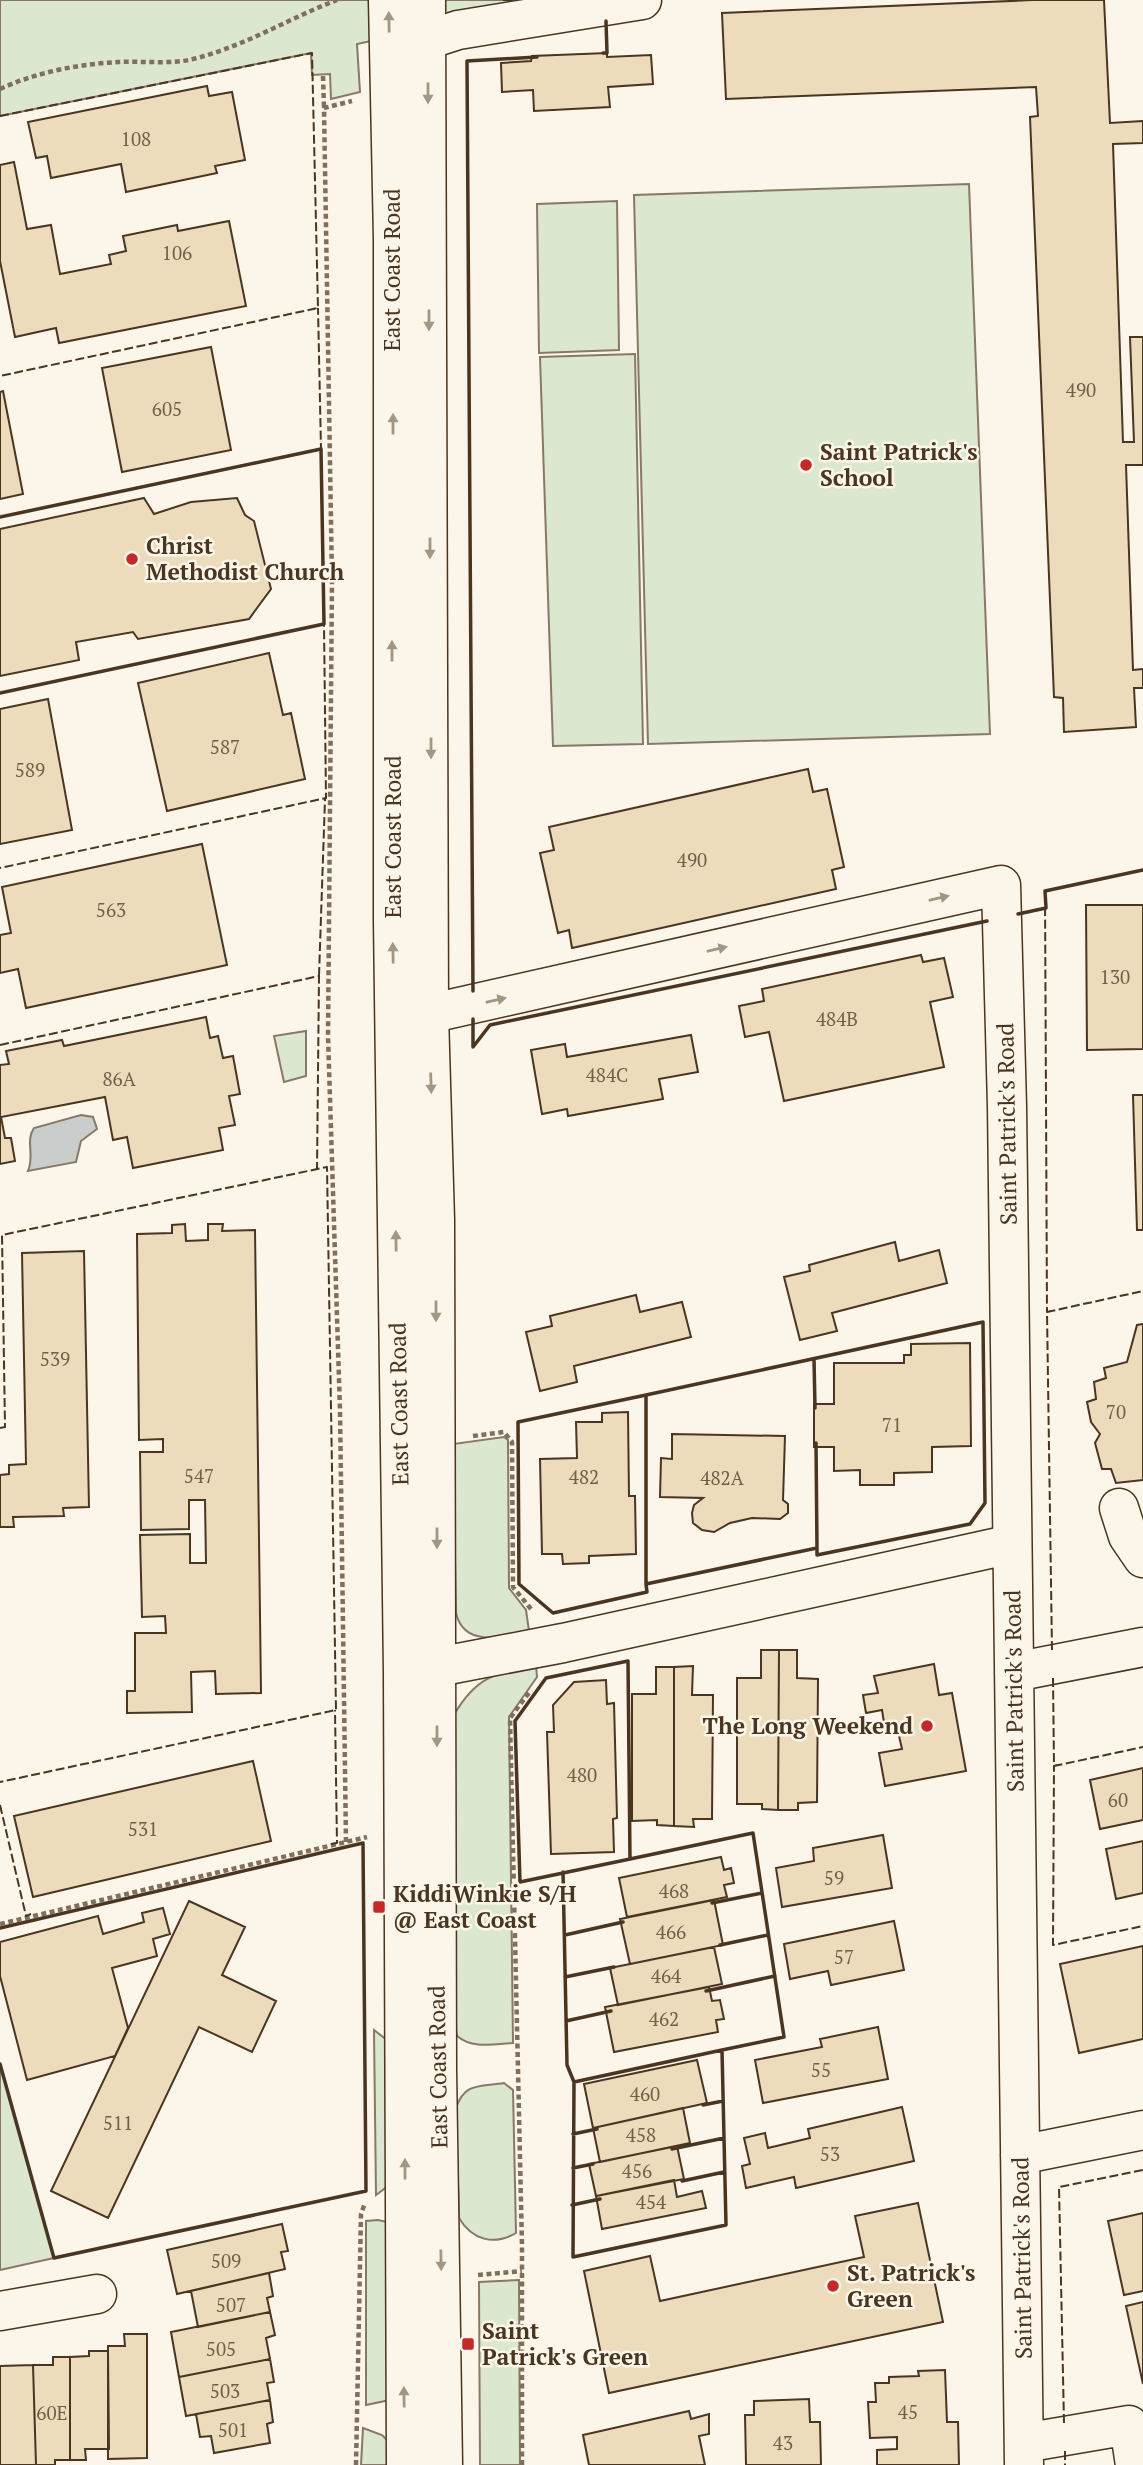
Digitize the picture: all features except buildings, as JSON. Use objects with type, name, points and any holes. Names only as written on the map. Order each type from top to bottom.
[{"type":"main road","name":"East Coast Road","points":[[388,0],[412,1018],[421,1671],[437,2069],[443,2465]]},
{"type":"main road","name":"East Coast Road","points":[[412,1018],[426,0]]},
{"type":"main road","points":[[427,40],[458,30],[642,0]]},
{"type":"main road","name":"Saint Patrick's Road","points":[[412,1018],[1002,901],[1024,2454]]},
{"type":"main road","points":[[1119,1508],[1128,1536],[1143,1558]]},
{"type":"main road","points":[[421,1671],[543,1647],[1012,1544]]},
{"type":"main road","points":[[1014,1672],[1143,1647]]},
{"type":"main road","name":"East Coast Road","points":[[406,2465],[421,1671]]},
{"type":"main road","points":[[1020,2155],[1143,2130]]},
{"type":"main road","points":[[0,2311],[97,2294]]},
{"type":"main road","points":[[1024,2454],[1129,2425],[1135,2465]]},
{"type":"path","points":[[0,89],[17,81],[77,66],[186,61],[234,48],[297,15],[337,0]]},
{"type":"path","points":[[323,76],[332,581],[328,1036],[341,1424],[346,1842]]},
{"type":"path","points":[[324,108],[356,101]]},
{"type":"path","points":[[468,1436],[504,1432],[512,1442],[513,1587],[541,1622],[545,1672],[510,1718],[522,2246],[522,2465]]},
{"type":"path","points":[[0,1924],[369,1836],[369,1850]]},
{"type":"green space","points":[[0,0],[561,0],[357,44],[360,92],[331,99],[330,74],[312,75],[311,53],[0,116]]},
{"type":"green space","points":[[969,184],[990,734],[648,744],[634,195]]},
{"type":"green space","points":[[617,201],[619,350],[539,353],[537,204]]},
{"type":"green space","points":[[635,354],[643,744],[553,746],[540,357]]},
{"type":"green space","points":[[306,1031],[306,1076],[284,1082],[274,1036]]},
{"type":"green space","points":[[504,1437],[508,1440],[509,1588],[526,1610],[529,1631],[508,1636],[476,1636],[460,1624],[456,1613],[453,1444]]},
{"type":"green space","points":[[536,1665],[537,1677],[509,1717],[513,2043],[469,2043],[457,2036],[455,2024],[455,1713],[463,1700],[480,1683],[498,1674]]},
{"type":"green space","points":[[374,2030],[387,2040],[388,2186],[376,2195]]},
{"type":"green space","points":[[0,2064],[54,2258],[0,2270]]},
{"type":"green space","points":[[504,2083],[513,2090],[516,2233],[492,2240],[477,2236],[459,2218],[456,2108],[464,2094],[474,2087]]},
{"type":"green space","points":[[366,2221],[387,2222],[397,2394],[385,2401],[366,2405]]},
{"type":"green space","points":[[519,2280],[520,2465],[480,2465],[479,2282]]},
{"type":"green space","points":[[363,2428],[382,2435],[389,2442],[390,2465],[361,2465]]},
{"type":"shaded area","points":[[81,1115],[93,1117],[97,1129],[81,1141],[76,1162],[28,1171],[31,1159],[30,1138],[34,1128]]},
{"type":"fence","points":[[503,0],[518,0]]},
{"type":"fence","points":[[0,116],[312,53],[318,308],[0,376]]},
{"type":"fence","points":[[0,517],[321,449],[318,308]]},
{"type":"fence","points":[[0,693],[324,624],[326,798],[0,868]]},
{"type":"fence","points":[[319,976],[325,799]]},
{"type":"fence","points":[[1051,1311],[1047,1312],[1045,891],[1143,870]]},
{"type":"fence","points":[[0,1045],[319,976],[317,1170]]},
{"type":"fence","points":[[0,1428],[5,1427],[2,1235],[327,1167],[336,1710],[0,1782]]},
{"type":"fence","points":[[1052,1650],[1047,1312],[1143,1291]]},
{"type":"fence","points":[[1053,1678],[1054,1766],[1143,1747]]},
{"type":"fence","points":[[331,1844],[337,1843],[335,1710]]},
{"type":"fence","points":[[1057,1765],[1054,1766],[1053,1945],[1143,1926]]},
{"type":"fence","points":[[0,1805],[26,1916],[31,1914]]},
{"type":"fence","points":[[1064,2423],[1059,2187],[1143,2170]]},
{"type":"fence","points":[[1065,2451],[1065,2465]]},
{"type":"wall","points":[[603,53],[607,53],[606,21]]},
{"type":"wall","points":[[473,991],[467,61],[537,57]]},
{"type":"wall","points":[[0,517],[321,449],[324,624],[0,693]]},
{"type":"wall","points":[[1018,914],[1046,908],[1045,891],[1143,870]]},
{"type":"wall","points":[[473,1019],[473,1047],[490,1025],[987,921]]},
{"type":"wall","points":[[816,1443],[817,1548],[817,1555],[970,1524],[985,1503],[983,1322],[646,1395],[646,1584],[817,1548]]},
{"type":"wall","points":[[814,1359],[815,1408]]},
{"type":"wall","points":[[646,1395],[518,1422],[519,1584],[553,1613],[647,1592],[646,1584]]},
{"type":"wall","points":[[628,1661],[630,1859],[520,1882],[515,1721],[546,1678],[628,1661]]},
{"type":"wall","points":[[563,1872],[567,2065],[574,2082],[573,2257],[726,2225],[722,2050],[784,2037],[753,1833],[630,1859]]},
{"type":"wall","points":[[0,1928],[363,1843],[366,2191],[54,2258],[0,2064]]},
{"type":"wall","points":[[712,1903],[762,1893]]},
{"type":"wall","points":[[565,1935],[623,1922]]},
{"type":"wall","points":[[720,1945],[768,1935]]},
{"type":"wall","points":[[565,1977],[614,1967]]},
{"type":"wall","points":[[706,1991],[775,1976]]},
{"type":"wall","points":[[566,2021],[611,2011]]},
{"type":"wall","points":[[574,2082],[722,2050]]},
{"type":"wall","points":[[703,2105],[723,2101]]},
{"type":"wall","points":[[573,2134],[597,2129]]},
{"type":"wall","points":[[672,2149],[724,2138]]},
{"type":"wall","points":[[573,2168],[593,2164]]},
{"type":"wall","points":[[682,2181],[724,2172]]},
{"type":"wall","points":[[572,2205],[600,2199]]},
{"type":"place","name":"Saint Patrick's School","points":[[806,465]]},
{"type":"place","name":"Christ Methodist Church","points":[[132,559]]},
{"type":"place","name":"The Long Weekend","points":[[927,1726]]},
{"type":"place","name":"KiddiWinkie S/H @ East Coast","points":[[379,1907]]},
{"type":"place","name":"St. Patrick's Green","points":[[833,2286]]},
{"type":"place","name":"Saint Patrick's Green","points":[[468,2344]]}]
